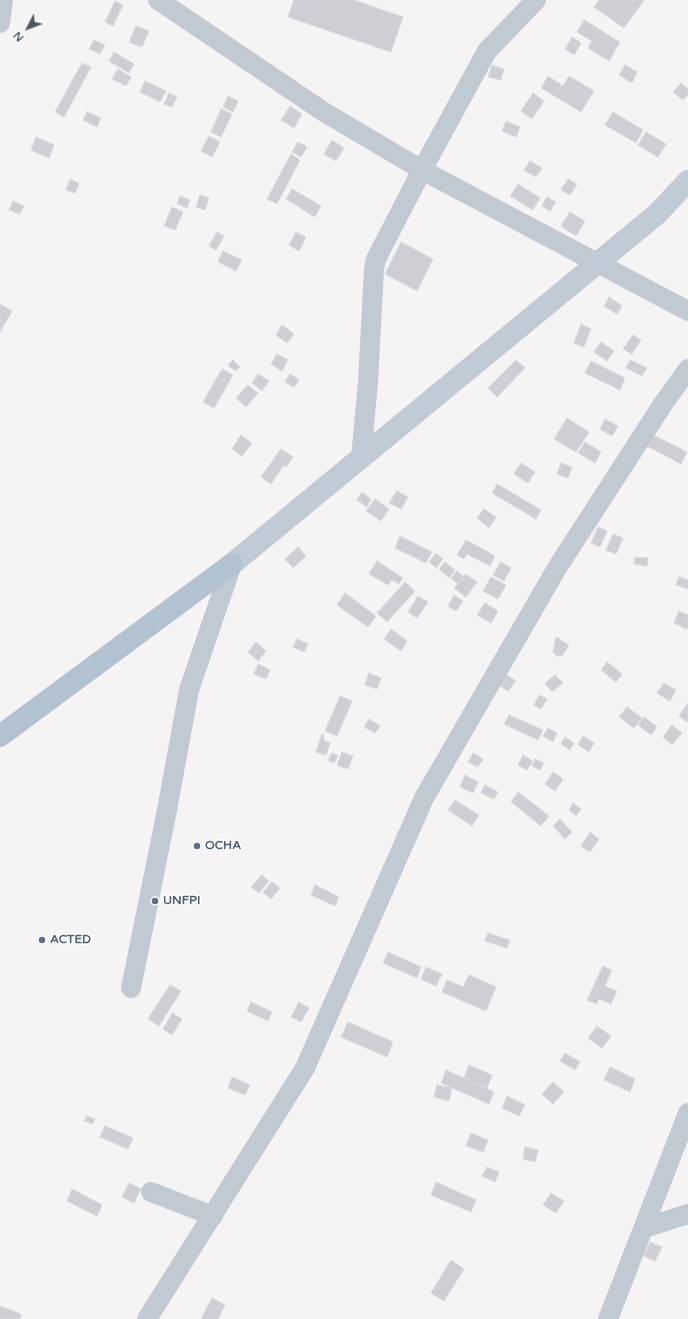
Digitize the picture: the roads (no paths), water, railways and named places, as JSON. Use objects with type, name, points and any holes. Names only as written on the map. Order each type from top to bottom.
[{"type":"main road","points":[[0,736],[232,564],[657,214],[688,181]]},
{"type":"street","points":[[0,22],[3,0]]},
{"type":"street","points":[[158,0],[324,112],[422,170],[688,311]]},
{"type":"street","points":[[361,458],[376,259],[422,170],[487,51],[536,0]]},
{"type":"street","points":[[148,1319],[305,1068],[424,798],[556,568],[663,404],[688,369]]},
{"type":"street","points":[[131,988],[167,810],[189,690],[232,564]]},
{"type":"street","points":[[608,1319],[688,1113]]},
{"type":"street","points":[[151,1192],[213,1216]]},
{"type":"street","points":[[644,1228],[688,1214]]},
{"type":"place","name":"OCHA","points":[[197,846]]},
{"type":"place","name":"UNFPI","points":[[155,901]]},
{"type":"place","name":"ACTED","points":[[42,940]]}]
